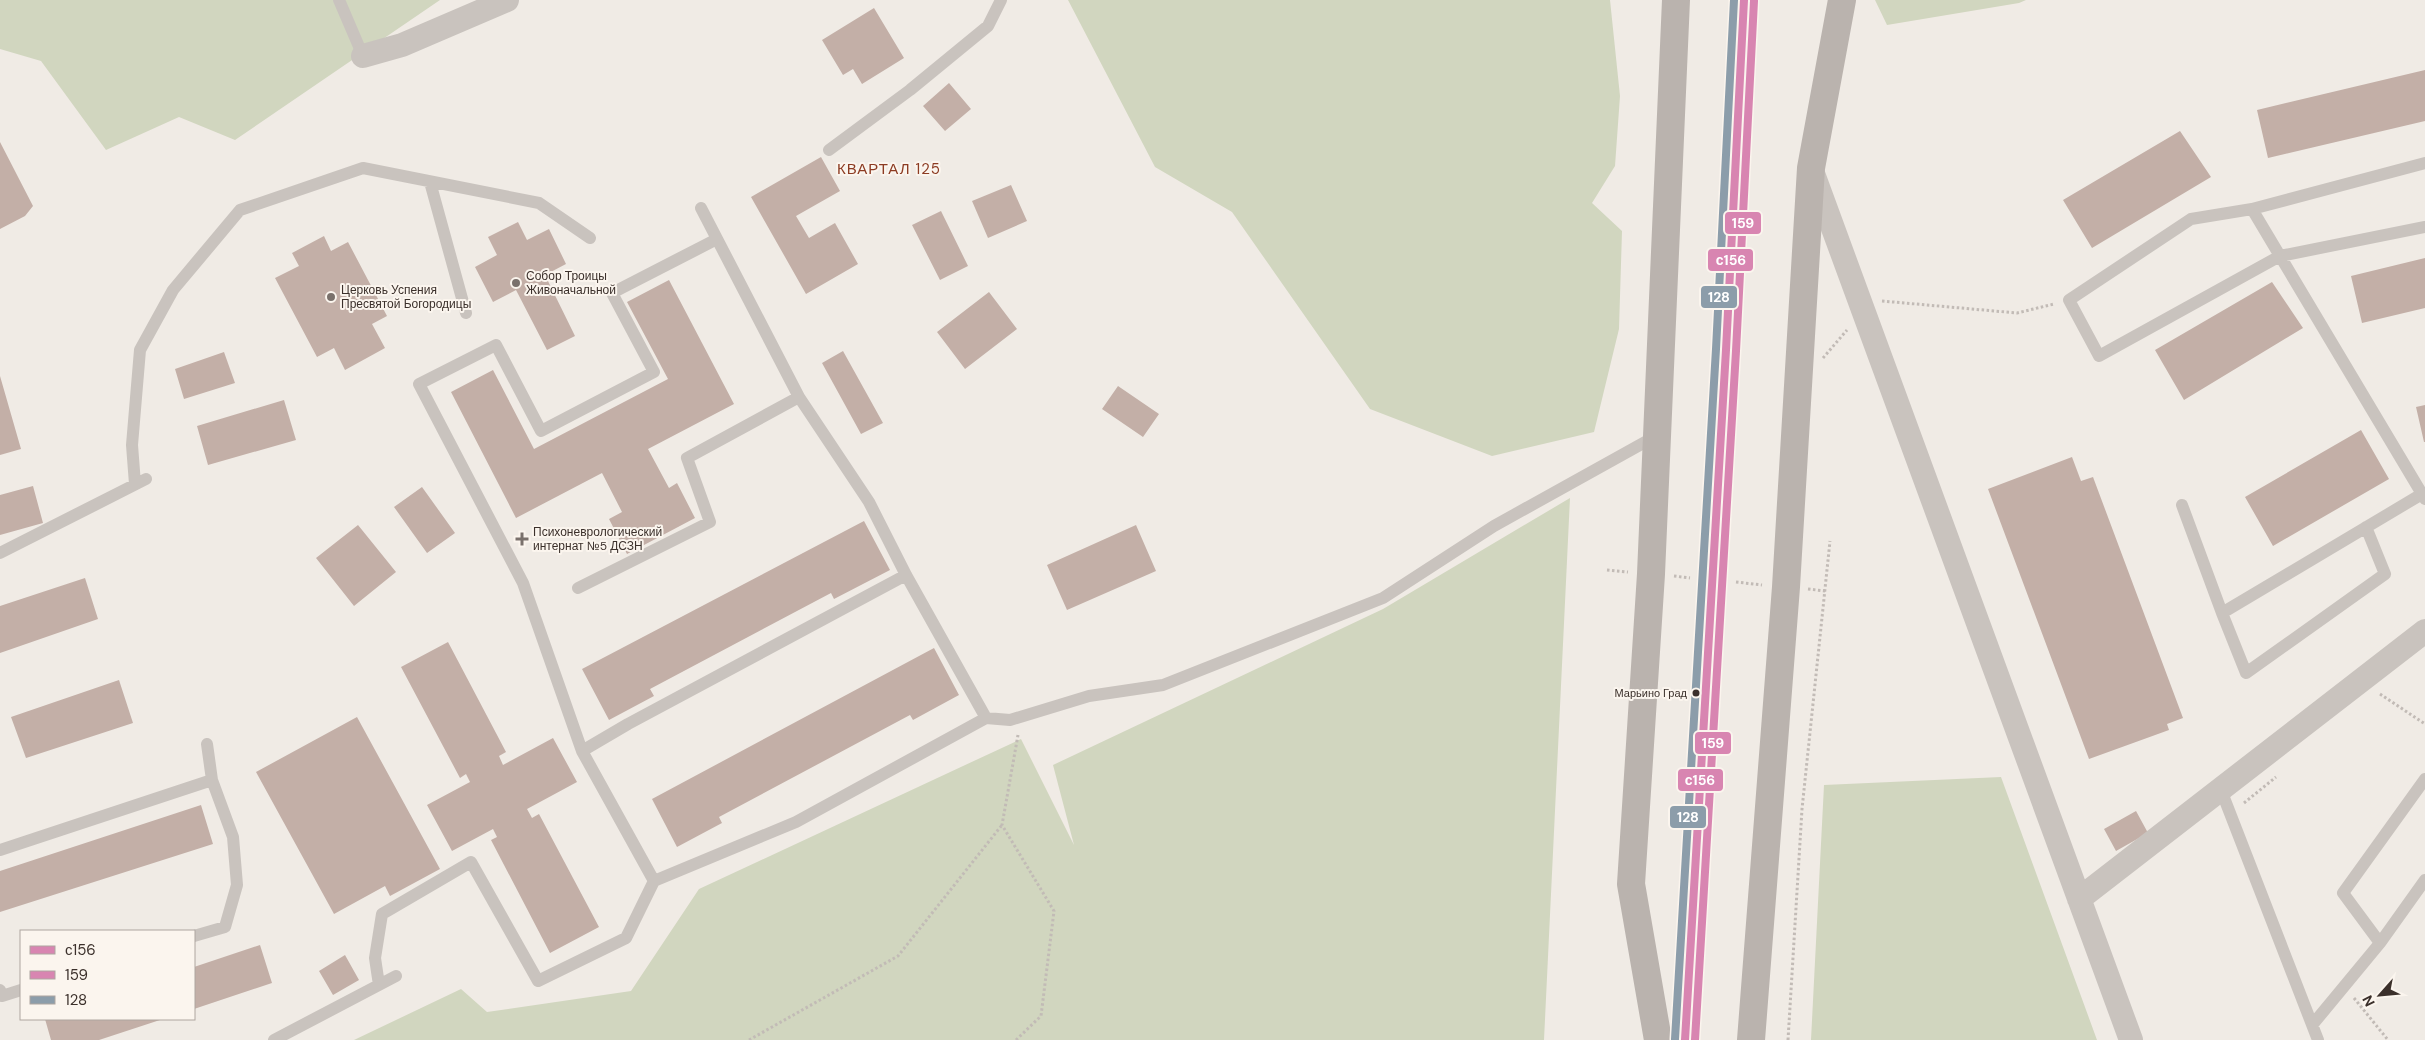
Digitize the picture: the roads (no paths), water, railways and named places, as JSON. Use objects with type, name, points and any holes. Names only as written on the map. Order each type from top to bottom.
[{"type":"street","points":[[363,56],[402,46],[507,0]]},
{"type":"street","points":[[1658,1040],[1631,884],[1651,574],[1676,0]]},
{"type":"street","points":[[1685,1040],[1726,359],[1744,0]]},
{"type":"street","points":[[1751,1040],[1786,587],[1811,168],[1842,0]]},
{"type":"street","points":[[1811,168],[2131,1040]]},
{"type":"street","points":[[2080,899],[2425,631]]},
{"type":"lane","points":[[339,0],[363,56]]},
{"type":"lane","points":[[829,150],[910,90],[988,26],[1002,0]]},
{"type":"lane","points":[[2425,162],[2252,209],[2192,219],[2069,300],[2099,356],[2280,256],[2425,227]]},
{"type":"lane","points":[[0,554],[141,482],[132,445],[140,350],[173,290],[240,210],[363,168],[539,203],[590,238]]},
{"type":"lane","points":[[430,182],[466,313]]},
{"type":"lane","points":[[701,208],[799,398],[869,502],[906,575],[986,718]]},
{"type":"lane","points":[[2222,613],[2366,527],[2424,495],[2252,209]]},
{"type":"lane","points":[[654,881],[582,751],[523,583],[420,384],[496,344],[541,431],[654,372],[612,293],[717,239]]},
{"type":"lane","points":[[578,588],[710,522],[687,458],[799,398]]},
{"type":"lane","points":[[379,985],[374,958],[382,914],[471,862],[538,982],[626,938],[654,881],[796,822],[986,718],[1010,720],[1089,696],[1163,684],[1383,598],[1494,526],[1657,436]]},
{"type":"lane","points":[[2182,505],[2246,673],[2386,574],[2366,527]]},
{"type":"lane","points":[[582,751],[637,719],[906,575]]},
{"type":"lane","points":[[195,936],[225,927],[237,885],[233,838],[212,780],[207,744]]},
{"type":"lane","points":[[2380,943],[2343,893],[2425,779]]},
{"type":"lane","points":[[0,850],[212,780]]},
{"type":"lane","points":[[2221,790],[2318,1040]]},
{"type":"lane","points":[[2313,1024],[2380,943],[2425,880]]},
{"type":"lane","points":[[274,1040],[396,976]]},
{"type":"lane","points":[[0,990],[2,996],[20,990]]},
{"type":"place","name":"Собор Троицы Живоначальной","points":[[516,283]]},
{"type":"place","name":"Церковь Успения Пресвятой Богородицы","points":[[331,297]]},
{"type":"place","name":"Психоневрологический интернат №5 ДСЗН","points":[[522,539]]},
{"type":"place","name":"Марьино Град","points":[[1696,693]]},
{"type":"district","name":"КВАРТАЛ 125","points":[[889,169]]}]
